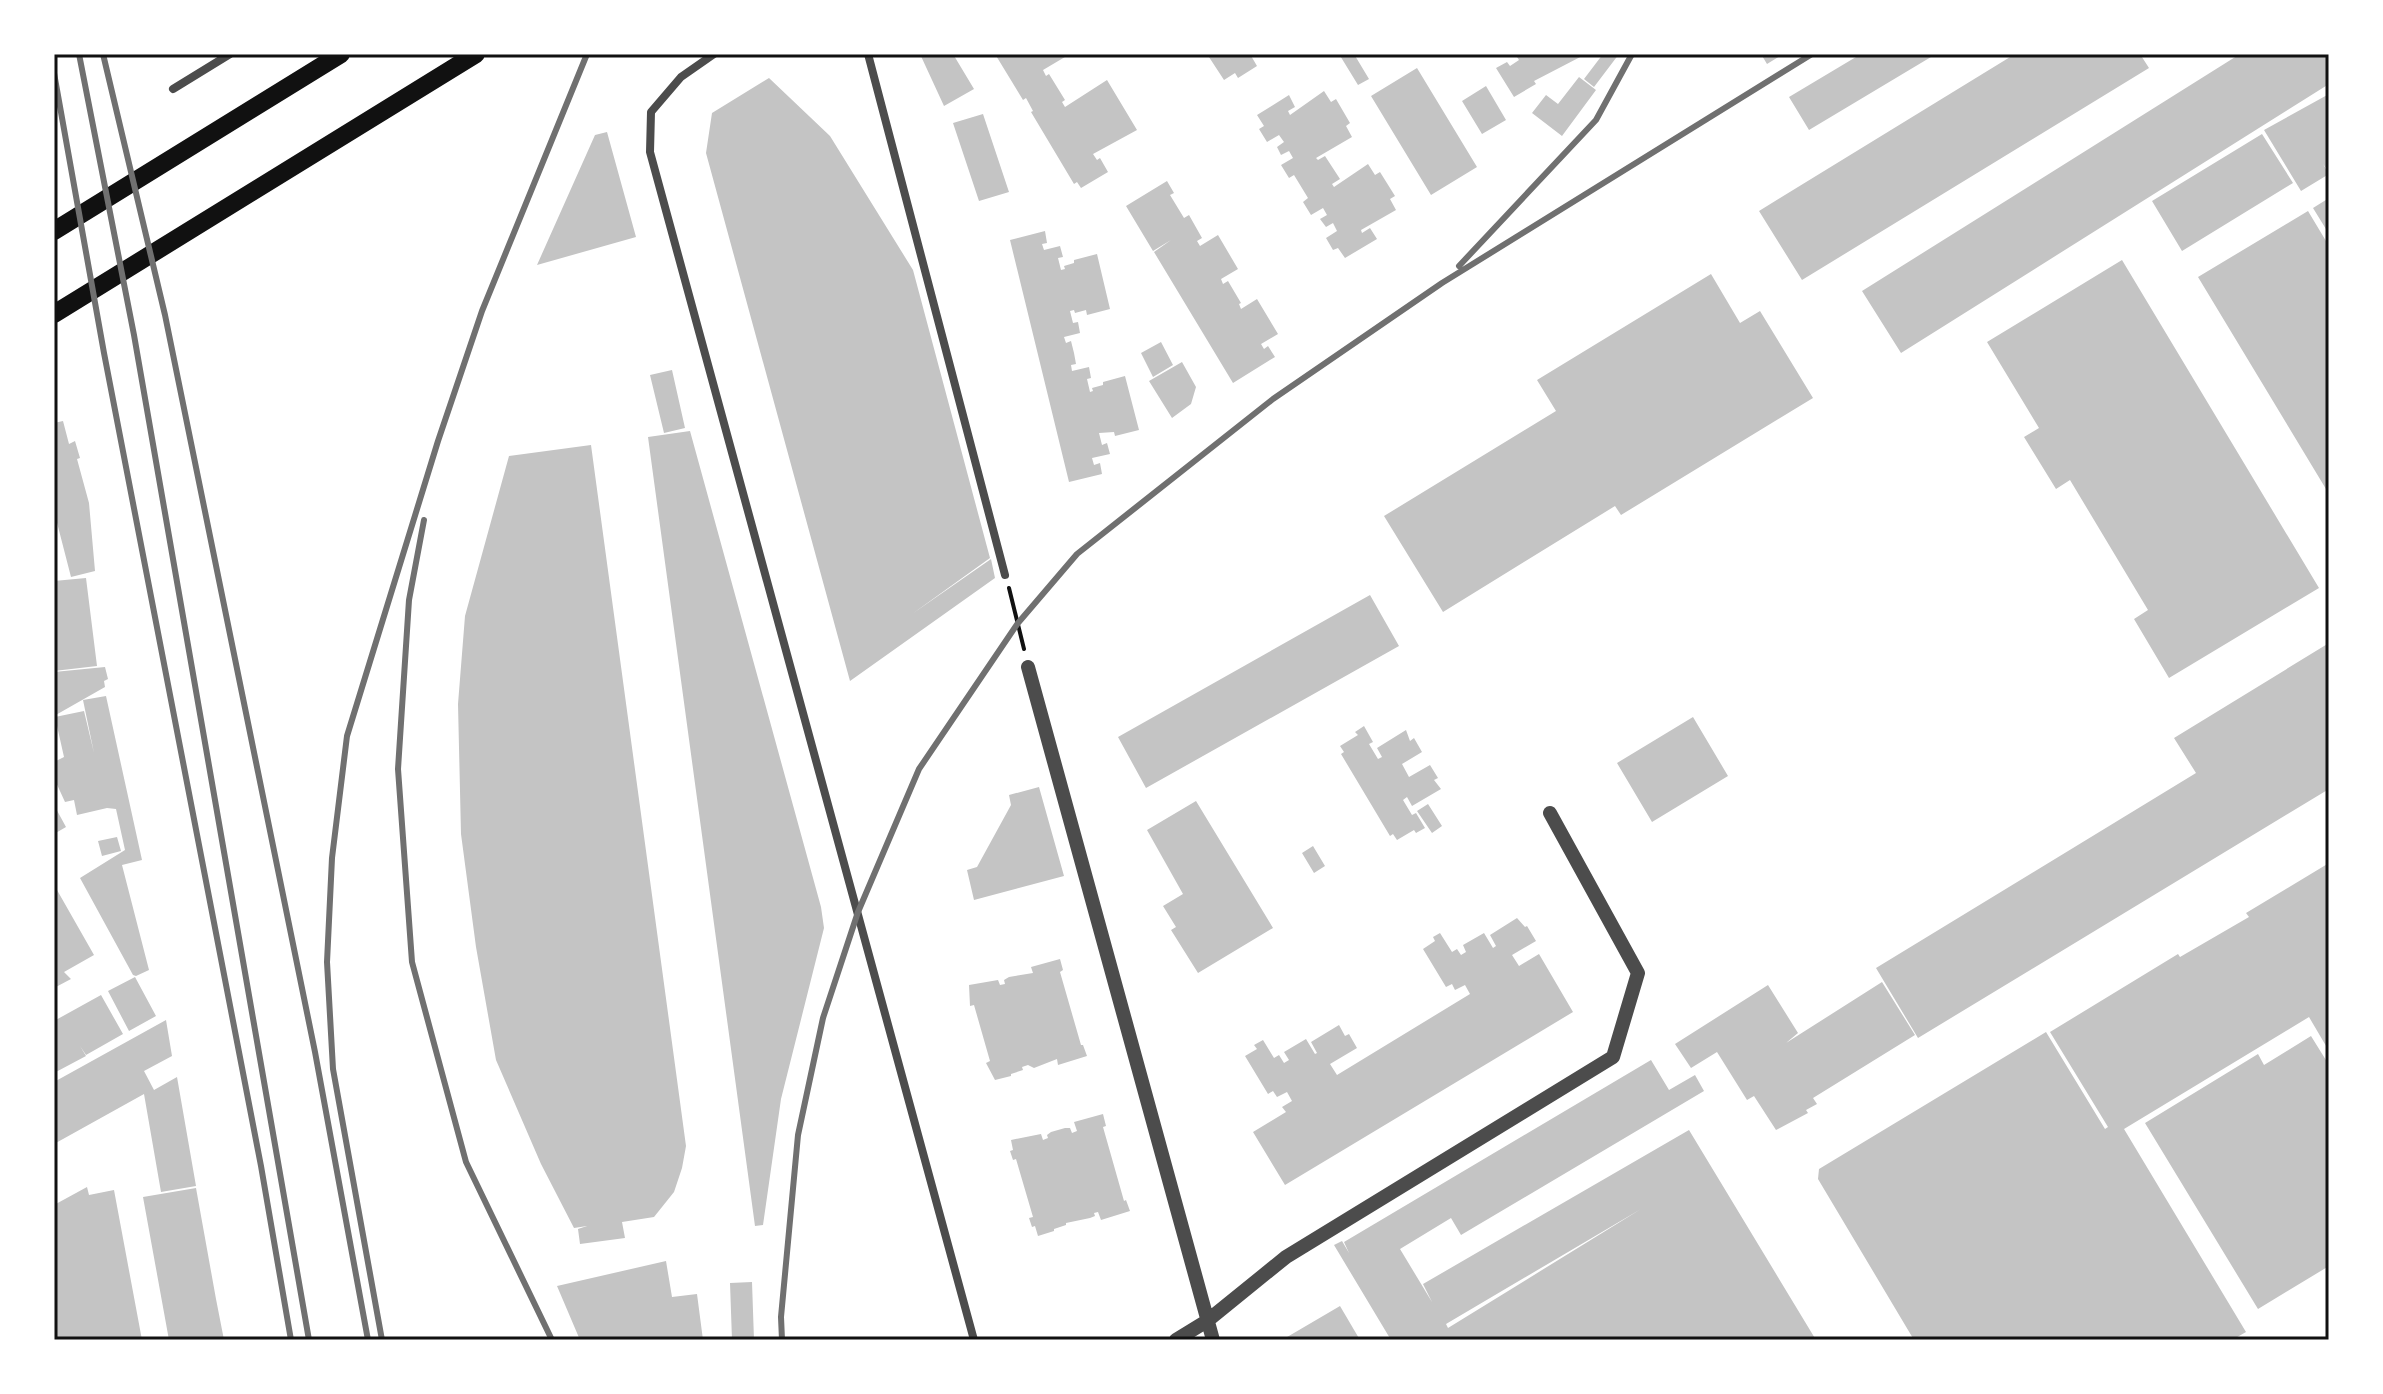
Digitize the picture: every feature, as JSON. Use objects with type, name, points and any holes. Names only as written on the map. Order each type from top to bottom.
[{"type":"main road","points":[[54,231],[341,54]]},
{"type":"main road","points":[[54,314],[476,54]]},
{"type":"street","points":[[173,89],[230,54]]},
{"type":"street","points":[[714,54],[681,77],[651,112],[650,152],[974,1340]]},
{"type":"street","points":[[868,54],[1005,575]]},
{"type":"street","points":[[1028,667],[1213,1340]]},
{"type":"street","points":[[1176,1340],[1207,1321],[1286,1257],[1613,1057],[1638,973],[1550,813]]},
{"type":"path","points":[[1005,575],[1028,667]]},
{"type":"building","points":[[920,54],[953,54],[974,89],[944,106]]},
{"type":"building","points":[[995,54],[1070,54],[1043,70],[1046,76],[1049,74],[1065,100],[1062,102],[1065,107],[1107,80],[1137,130],[1093,154],[1097,160],[1100,158],[1108,172],[1081,188],[1077,182],[1074,184],[1031,112],[1026,98],[1023,100]]},
{"type":"building","points":[[1207,54],[1244,54],[1246,57],[1250,54],[1257,66],[1238,78],[1235,73],[1224,80]]},
{"type":"building","points":[[1339,54],[1354,54],[1369,79],[1358,85]]},
{"type":"building","points":[[1515,54],[1586,54],[1534,81],[1536,84],[1514,97],[1496,68],[1507,62],[1510,66],[1519,60]]},
{"type":"building","points":[[1603,54],[1619,54],[1594,87],[1584,79]]},
{"type":"building","points":[[1761,54],[1783,54],[1767,64]]},
{"type":"building","points":[[1861,54],[1936,54],[1809,130],[1789,97]]},
{"type":"building","points":[[2015,54],[2140,54],[2149,68],[1802,280],[1759,211]]},
{"type":"building","points":[[2240,54],[2329,54],[2329,84],[1901,353],[1862,291]]},
{"type":"building","points":[[1417,68],[1477,167],[1431,195],[1371,96]]},
{"type":"building","points":[[1579,77],[1596,90],[1562,136],[1532,113],[1546,95],[1558,104]]},
{"type":"building","points":[[769,78],[830,136],[913,270],[990,558],[912,614],[991,559],[995,578],[850,681],[706,153],[712,113]]},
{"type":"building","points":[[1486,86],[1506,120],[1482,134],[1462,101]]},
{"type":"building","points":[[1324,91],[1331,102],[1336,99],[1350,123],[1346,126],[1352,137],[1316,158],[1325,156],[1340,179],[1332,184],[1334,187],[1368,164],[1375,175],[1380,172],[1395,196],[1390,199],[1396,210],[1361,230],[1362,233],[1370,228],[1377,239],[1345,258],[1338,248],[1333,250],[1326,238],[1337,231],[1333,223],[1326,227],[1320,219],[1327,215],[1323,208],[1311,215],[1303,202],[1308,198],[1294,175],[1289,178],[1281,165],[1293,158],[1289,151],[1281,155],[1277,147],[1284,142],[1279,135],[1267,142],[1259,129],[1264,126],[1257,115],[1289,95],[1295,107],[1288,111],[1290,115]]},
{"type":"building","points":[[2329,94],[2329,172],[2323,164],[2329,174],[2301,191],[2264,130]]},
{"type":"building","points":[[983,114],[1009,192],[979,201],[953,123]]},
{"type":"building","points":[[607,132],[636,237],[537,265],[595,135]]},
{"type":"building","points":[[2262,134],[2293,183],[2182,251],[2152,201]]},
{"type":"building","points":[[1167,181],[1174,193],[1170,195],[1184,218],[1189,215],[1202,238],[1197,241],[1200,246],[1218,235],[1238,269],[1221,279],[1223,284],[1228,281],[1241,303],[1241,309],[1257,299],[1278,334],[1261,344],[1264,349],[1268,346],[1275,357],[1233,383],[1154,252],[1171,240],[1153,251],[1126,206]]},
{"type":"building","points":[[2329,198],[2329,234],[2313,208]]},
{"type":"building","points":[[2308,211],[2329,246],[2329,494],[2198,277]]},
{"type":"building","points":[[1045,231],[1047,243],[1042,244],[1044,250],[1060,246],[1063,257],[1058,258],[1061,270],[1074,260],[1097,254],[1110,309],[1087,315],[1086,310],[1070,311],[1073,323],[1078,322],[1080,333],[1064,337],[1066,343],[1071,341],[1074,353],[1076,364],[1071,365],[1072,371],[1089,367],[1091,378],[1087,379],[1090,392],[1103,382],[1125,376],[1139,430],[1115,436],[1114,432],[1099,433],[1102,445],[1107,443],[1110,454],[1092,458],[1094,465],[1100,463],[1102,474],[1069,482],[1010,240]]},
{"type":"building","points":[[2122,260],[2319,588],[2169,678],[2134,619],[2148,610],[2070,480],[2056,489],[2024,437],[2039,428],[1987,342]]},
{"type":"building","points":[[1711,274],[1740,323],[1760,311],[1813,398],[1621,515],[1615,506],[1443,612],[1384,516],[1556,411],[1537,380]]},
{"type":"building","points":[[1161,342],[1173,365],[1153,377],[1141,353]]},
{"type":"building","points":[[1182,362],[1196,387],[1191,404],[1172,418],[1149,381]]},
{"type":"building","points":[[672,370],[685,428],[664,433],[650,375]]},
{"type":"building","points":[[63,421],[69,444],[75,441],[80,458],[77,459],[89,503],[95,571],[71,577],[54,511],[54,423]]},
{"type":"building","points":[[690,431],[821,907],[824,928],[781,1099],[763,1225],[755,1226],[648,437]]},
{"type":"building","points":[[591,445],[686,1146],[674,1192],[654,1217],[622,1222],[625,1238],[580,1244],[578,1229],[587,1226],[574,1228],[541,1164],[496,1060],[476,947],[461,834],[458,704],[465,616],[509,456]]},
{"type":"building","points":[[86,578],[97,666],[54,671],[54,581]]},
{"type":"building","points":[[1370,595],[1399,646],[1146,788],[1118,737]]},
{"type":"building","points":[[2329,643],[2329,789],[1918,1038],[1876,968],[2196,773],[2174,738]]},
{"type":"building","points":[[105,667],[108,679],[104,681],[105,687],[54,716],[54,672]]},
{"type":"building","points":[[106,696],[142,860],[122,865],[149,970],[136,976],[80,878],[125,850],[116,809],[77,815],[74,800],[65,802],[54,778],[54,762],[64,757],[55,717],[84,711],[94,753],[83,700]]},
{"type":"building","points":[[1693,717],[1728,776],[1652,822],[1617,763]]},
{"type":"building","points":[[1364,726],[1373,742],[1369,744],[1378,759],[1382,757],[1377,748],[1406,730],[1410,741],[1414,738],[1422,752],[1402,764],[1409,777],[1430,765],[1438,778],[1434,780],[1441,789],[1412,806],[1407,797],[1403,800],[1425,828],[1416,833],[1414,830],[1397,840],[1393,834],[1390,836],[1341,754],[1344,752],[1340,746],[1358,735],[1355,732]]},
{"type":"building","points":[[1039,787],[1064,876],[974,900],[967,870],[977,867],[1011,805],[1009,795]]},
{"type":"building","points":[[1196,801],[1273,928],[1198,973],[1171,930],[1176,927],[1163,906],[1183,894],[1147,830]]},
{"type":"building","points":[[1428,804],[1442,826],[1432,833],[1417,811]]},
{"type":"building","points":[[54,805],[66,827],[54,834]]},
{"type":"building","points":[[117,837],[121,851],[102,856],[98,841]]},
{"type":"building","points":[[1313,846],[1325,866],[1314,873],[1302,853]]},
{"type":"building","points":[[2329,863],[2329,1051],[2309,1017],[2124,1129],[2246,1332],[2232,1340],[1914,1340],[1818,1179],[1819,1169],[2046,1032],[2105,1129],[2108,1127],[2050,1032],[2178,954],[2180,957],[2249,917],[2246,913]]},
{"type":"building","points":[[57,890],[94,955],[64,972],[71,979],[54,988],[54,892]]},
{"type":"building","points":[[1517,918],[1527,926],[1536,941],[1512,955],[1519,966],[1539,954],[1573,1012],[1285,1185],[1253,1132],[1286,1112],[1282,1107],[1292,1101],[1287,1092],[1277,1097],[1273,1091],[1268,1094],[1245,1056],[1257,1049],[1254,1045],[1263,1040],[1274,1058],[1279,1055],[1284,1063],[1289,1060],[1284,1052],[1306,1039],[1317,1053],[1311,1042],[1339,1025],[1357,1048],[1330,1064],[1337,1075],[1470,994],[1465,985],[1455,990],[1452,984],[1446,987],[1423,949],[1435,941],[1433,937],[1440,933],[1452,952],[1457,949],[1461,955],[1466,952],[1463,945],[1484,933],[1493,948],[1496,946],[1490,935]]},
{"type":"building","points":[[1060,959],[1063,970],[1060,972],[1087,1056],[1058,1065],[1057,1059],[1034,1068],[1028,1065],[1011,1076],[995,1080],[986,1063],[990,1061],[974,1005],[970,1006],[969,985],[998,980],[1000,985],[1005,984],[1004,980],[1009,977],[1033,973],[1031,967]]},
{"type":"building","points":[[135,977],[156,1016],[129,1031],[108,991]]},
{"type":"building","points":[[1882,982],[1915,1035],[1813,1098],[1817,1104],[1806,1110],[1808,1113],[1776,1130],[1754,1096],[1747,1100],[1717,1052],[1691,1068],[1675,1044],[1768,985],[1798,1033],[1786,1043]]},
{"type":"building","points":[[101,995],[123,1034],[86,1055],[80,1046],[86,1056],[54,1073],[54,1021]]},
{"type":"building","points":[[166,1020],[172,1056],[144,1071],[154,1090],[177,1077],[196,1186],[161,1192],[144,1094],[54,1144],[54,1082]]},
{"type":"building","points":[[2311,1036],[2329,1065],[2329,1266],[2258,1309],[2145,1123],[2258,1054],[2264,1065]]},
{"type":"building","points":[[1651,1060],[1669,1090],[1695,1075],[1704,1091],[1461,1235],[1451,1218],[1400,1249],[1432,1302],[1423,1284],[1689,1130],[1816,1340],[1391,1340],[1334,1245],[1342,1241],[1349,1253],[1344,1242]],"holes":[[[1641,1209],[1448,1328],[1446,1324]]]},
{"type":"building","points":[[1103,1114],[1106,1126],[1103,1127],[1124,1201],[1130,1211],[1101,1220],[1098,1212],[1094,1213],[1095,1216],[1066,1223],[1038,1236],[1029,1218],[1033,1217],[1016,1159],[1013,1160],[1010,1151],[1013,1150],[1011,1140],[1041,1134],[1043,1140],[1051,1132],[1065,1128],[1070,1128],[1072,1133],[1077,1131],[1074,1122]]},
{"type":"building","points":[[87,1187],[89,1195],[114,1190],[142,1340],[54,1340],[54,1205]]},
{"type":"building","points":[[196,1188],[224,1340],[169,1340],[143,1197]]},
{"type":"building","points":[[666,1261],[672,1297],[697,1294],[703,1340],[580,1340],[557,1286]]},
{"type":"building","points":[[752,1282],[754,1340],[732,1340],[730,1283]]},
{"type":"building","points":[[1340,1306],[1360,1340],[1282,1340]]},
{"type":"railway","points":[[79,54],[134,335],[309,1340]]},
{"type":"railway","points":[[103,54],[165,315],[315,1052],[368,1340]]},
{"type":"railway","points":[[382,1340],[333,1069],[327,962],[332,858],[347,736],[438,441],[482,311],[587,54]]},
{"type":"railway","points":[[1459,266],[1596,120],[1632,54]]},
{"type":"railway","points":[[782,1340],[781,1317],[798,1135],[823,1018],[858,912],[919,769],[1018,623],[1077,554],[1273,399],[1442,283],[1812,54]]},
{"type":"railway","points":[[54,73],[104,353],[261,1166],[291,1340]]},
{"type":"railway","points":[[424,520],[409,600],[398,769],[412,962],[466,1162],[552,1340]]}]
